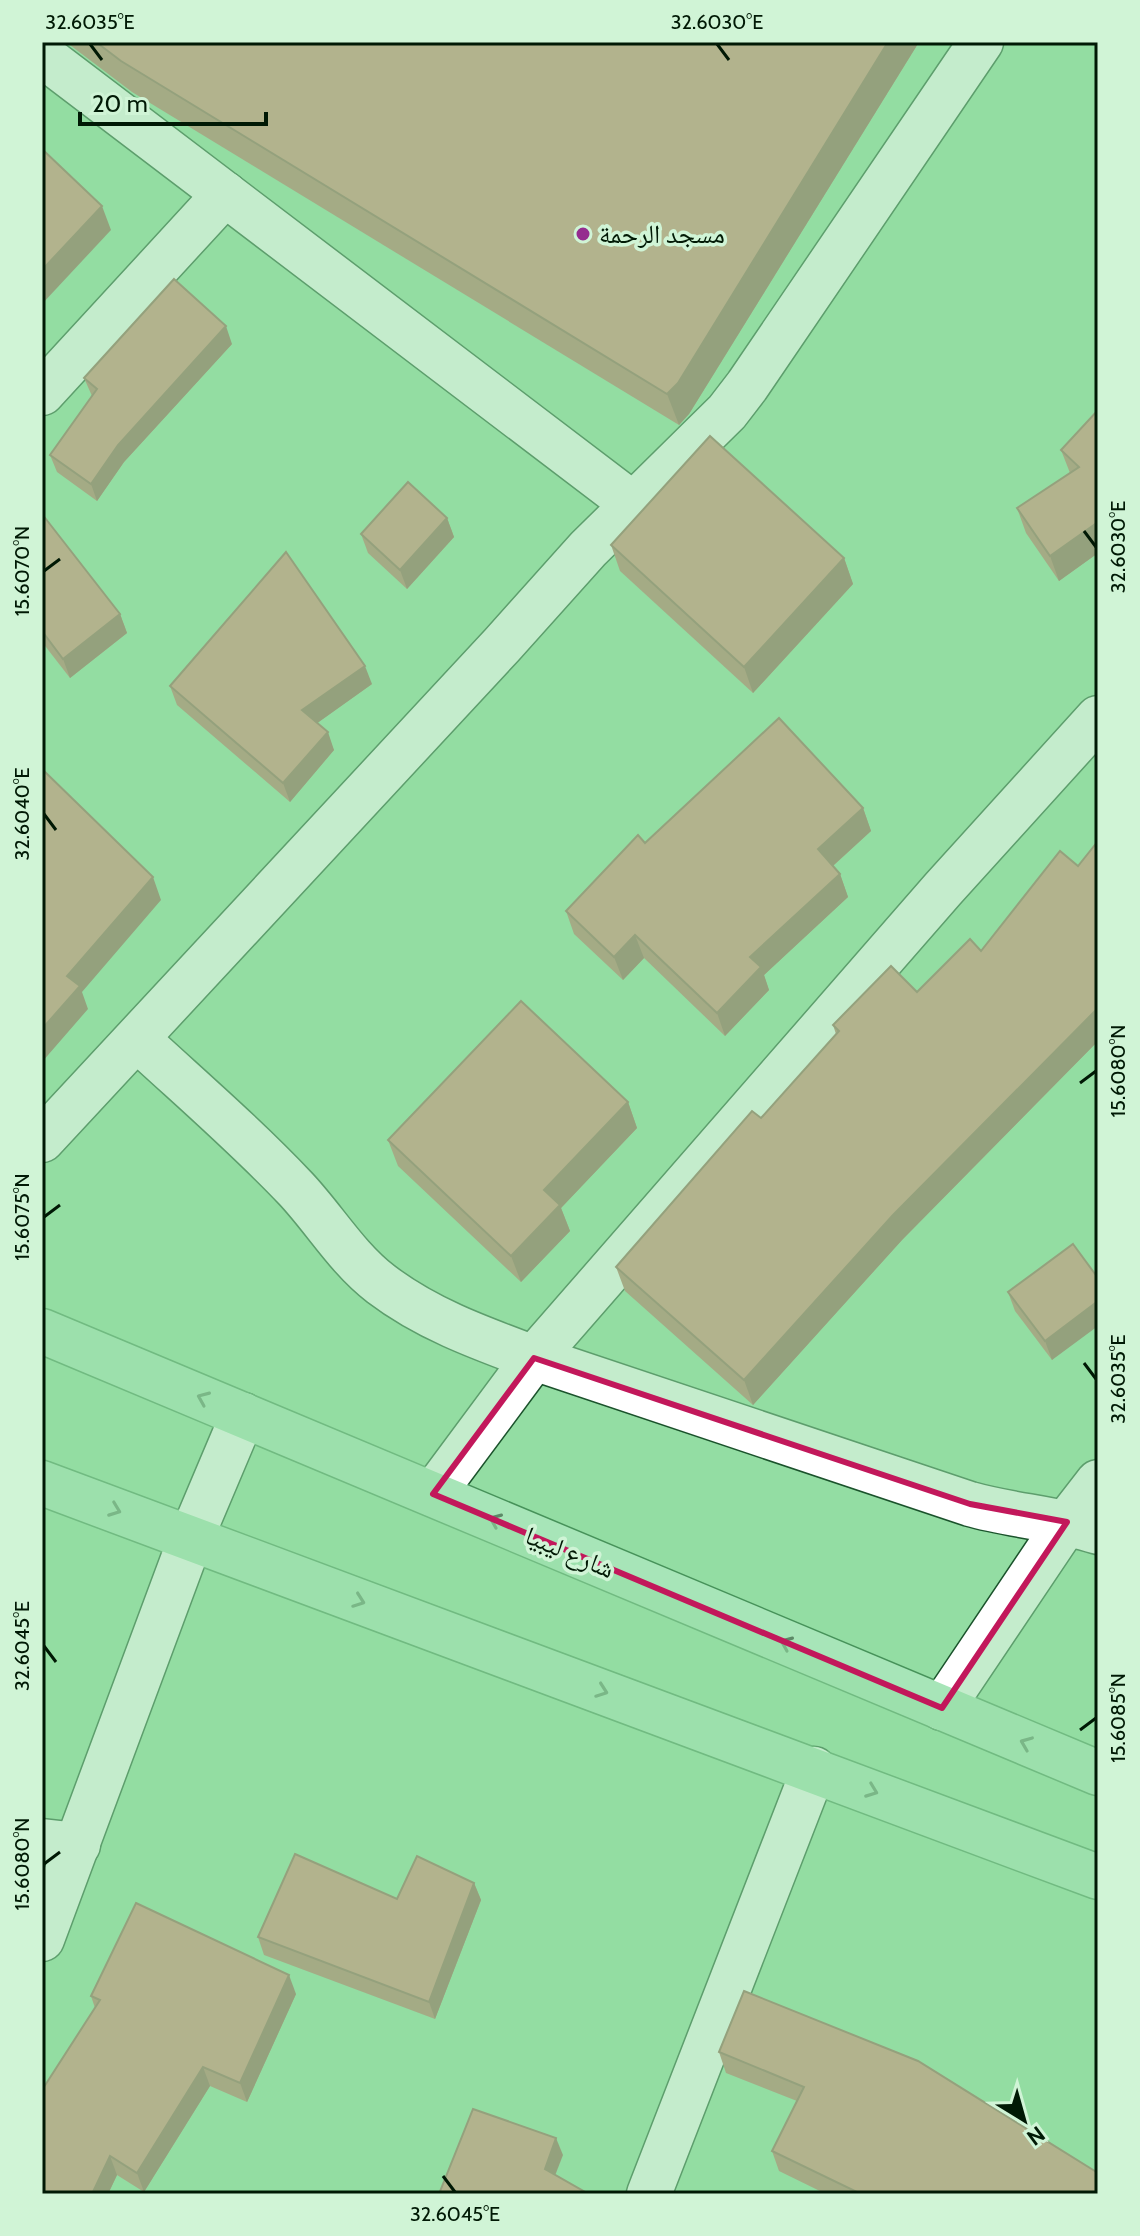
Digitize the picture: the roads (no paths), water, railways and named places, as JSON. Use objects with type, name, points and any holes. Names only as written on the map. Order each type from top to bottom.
[{"type":"main road","name":"شارع ليبيا","points":[[42,1331],[1098,1773]]},
{"type":"main road","points":[[42,1483],[1098,1877]]},
{"type":"street","points":[[42,1140],[502,645],[556,582],[704,436],[747,386],[981,42]]},
{"type":"street","points":[[42,55],[634,505]]},
{"type":"street","points":[[42,393],[225,194]]},
{"type":"street","points":[[433,1494],[534,1358],[943,889],[1098,718]]},
{"type":"street","points":[[137,1039],[276,1169],[355,1261],[379,1283],[462,1331],[970,1504],[1003,1514],[1083,1527]]},
{"type":"street","points":[[42,1939],[60,1843],[243,1415]]},
{"type":"street","points":[[942,1708],[1083,1527],[1098,1482]]},
{"type":"street","points":[[649,2194],[814,1769]]},
{"type":"place","name":"مسجد الرحمة","points":[[583,234]]}]
